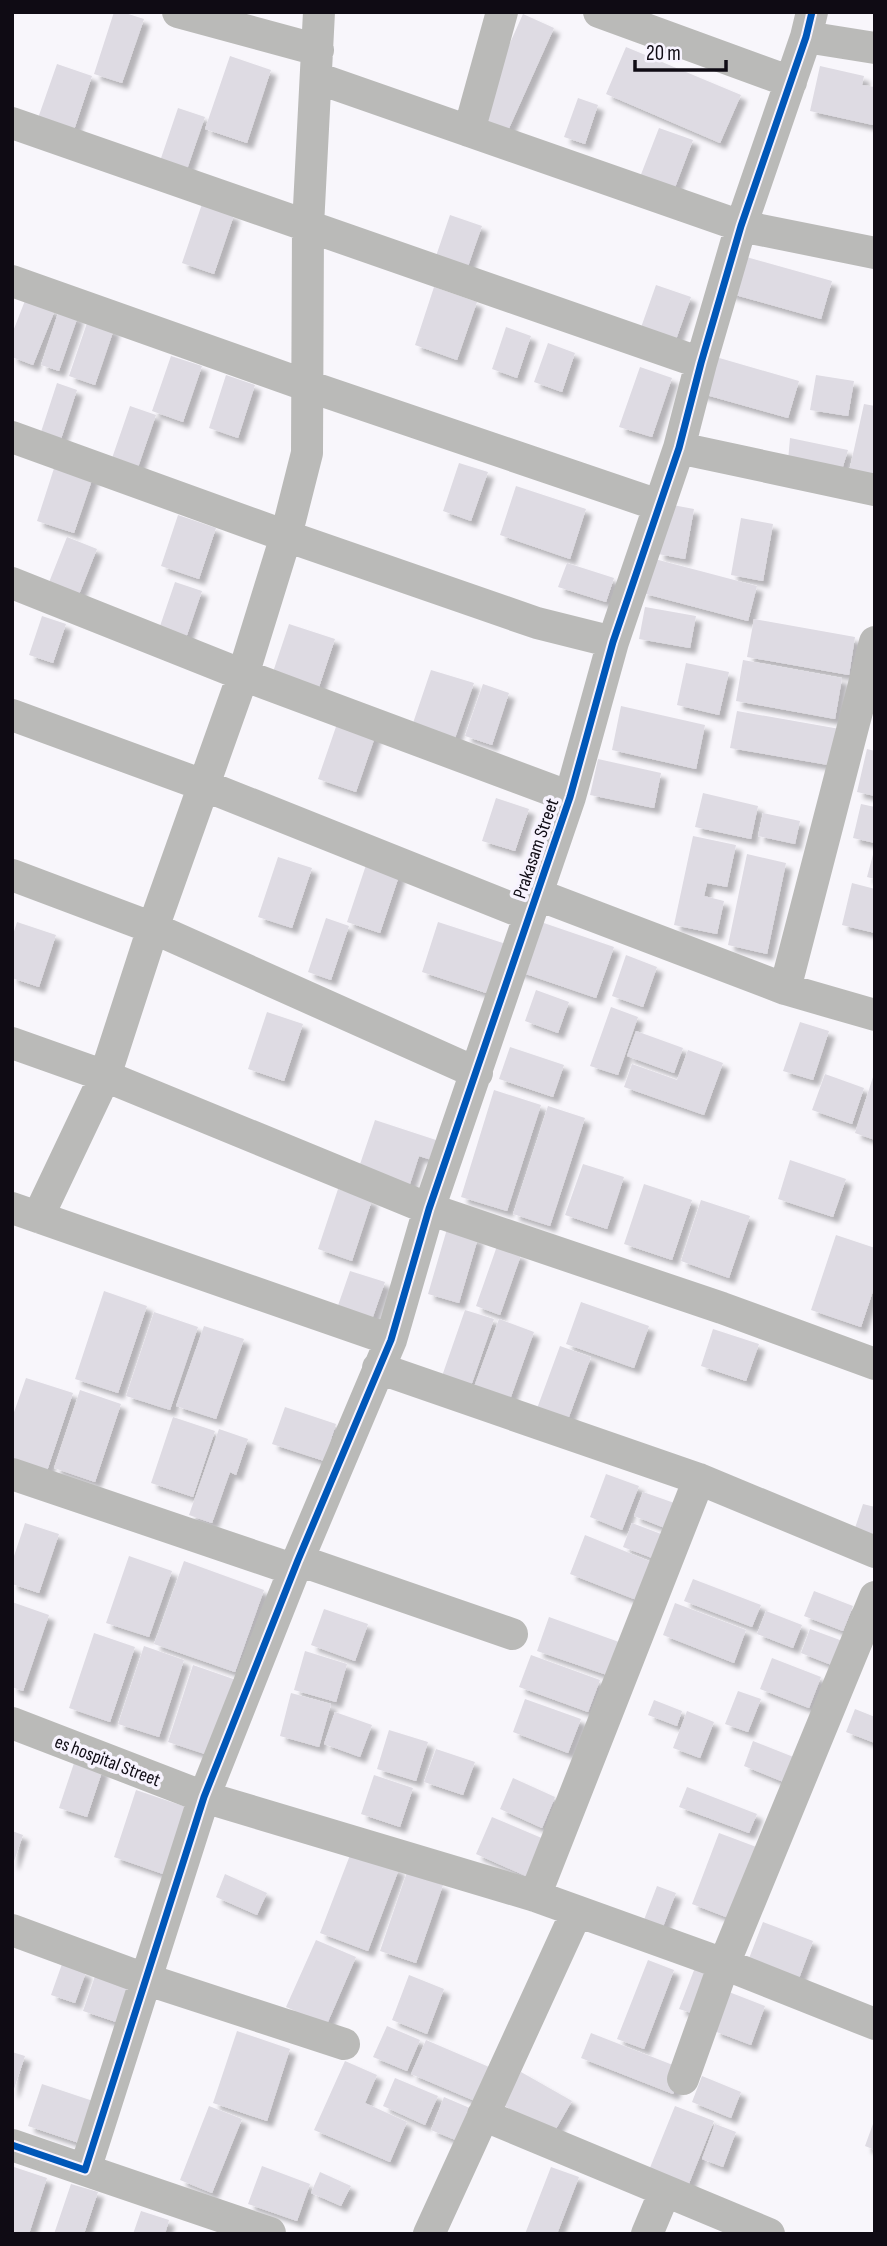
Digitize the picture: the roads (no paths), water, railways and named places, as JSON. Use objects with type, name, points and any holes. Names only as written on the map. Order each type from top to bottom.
[{"type":"street","points":[[178,12],[318,64],[469,131],[741,226],[875,253]]},
{"type":"street","points":[[319,12],[308,226],[307,453],[286,536],[243,676],[153,928],[105,1076],[25,1213],[699,1479],[875,1552]]},
{"type":"street","points":[[469,131],[502,12]]},
{"type":"street","points":[[599,12],[791,82]]},
{"type":"street","points":[[809,25],[875,48]]},
{"type":"street","name":"Prakasam Street","points":[[85,2170],[204,1797],[384,1354],[429,1209],[570,797],[613,642],[679,448],[741,226],[809,25]]},
{"type":"street","points":[[12,123],[701,363]]},
{"type":"street","points":[[12,281],[308,386],[658,505]]},
{"type":"street","points":[[12,437],[537,623],[613,642]]},
{"type":"street","points":[[679,448],[875,490]]},
{"type":"street","points":[[12,583],[243,676],[570,797]]},
{"type":"street","points":[[785,989],[864,722],[875,642]]},
{"type":"street","points":[[12,715],[533,904],[785,989],[875,1015]]},
{"type":"street","points":[[12,876],[153,928],[477,1073]]},
{"type":"street","points":[[12,1043],[105,1076],[429,1209],[722,1308],[875,1364]]},
{"type":"street","points":[[12,1474],[512,1634]]},
{"type":"street","points":[[535,1896],[699,1479]]},
{"type":"street","points":[[683,2079],[724,1964],[875,1597]]},
{"type":"street","name":"es hospital Street","points":[[12,1723],[204,1797],[535,1896],[724,1964],[875,2024]]},
{"type":"street","points":[[429,2234],[577,1911]]},
{"type":"street","points":[[12,1930],[145,1979],[344,2044]]},
{"type":"street","points":[[483,2115],[769,2234]]},
{"type":"street","points":[[12,2145],[270,2233]]},
{"type":"street","points":[[647,2234],[665,2192]]}]
